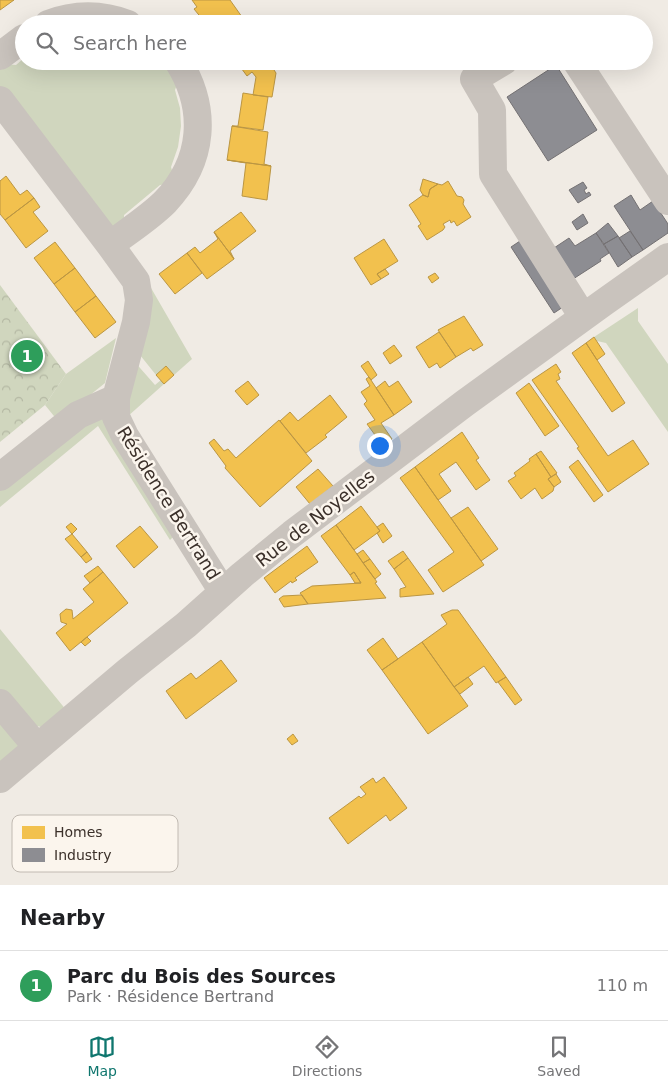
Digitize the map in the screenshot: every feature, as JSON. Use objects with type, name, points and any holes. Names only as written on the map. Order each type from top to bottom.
[{"type":"street","points":[[0,56],[15,45]]},
{"type":"street","points":[[110,245],[164,202],[181,180],[193,156],[198,136],[198,114],[193,91],[182,70]]},
{"type":"street","points":[[489,70],[474,79],[492,110],[492,174],[583,317]]},
{"type":"street","points":[[582,70],[668,201]]},
{"type":"street","name":"Résidence Bertrand","points":[[0,100],[136,281],[139,300],[136,322],[116,398],[116,417],[124,436],[223,592]]},
{"type":"street","name":"Rue de Noyelles","points":[[0,778],[186,625],[267,554],[465,403],[668,258]]},
{"type":"street","points":[[0,477],[78,415],[116,398]]},
{"type":"street","points":[[0,703],[38,747]]},
{"type":"green space","points":[[4,64],[15,65],[15,70],[174,70],[179,79],[175,90],[180,108],[181,126],[178,147],[171,167],[174,177],[170,184],[160,185],[124,215],[124,225],[113,229],[0,87],[0,67]]},
{"type":"green space","points":[[147,281],[192,359],[174,375],[166,366],[156,375],[136,350]]},
{"type":"green space","points":[[0,285],[66,374],[45,405],[0,442]]},
{"type":"green space","points":[[638,308],[638,321],[668,364],[668,432],[606,343],[597,341],[594,337]]},
{"type":"green space","points":[[116,338],[105,383],[58,421],[45,405],[66,374]]},
{"type":"green space","points":[[133,360],[155,385],[161,380],[164,384],[127,417]]},
{"type":"green space","points":[[103,418],[113,442],[173,537],[170,540],[98,426],[0,507],[0,488],[71,427]]},
{"type":"green space","points":[[0,629],[67,711],[41,727],[33,725],[23,717],[0,689]]},
{"type":"green space","points":[[0,711],[18,742],[18,748],[0,766]]},
{"type":"building: Homes","points":[[0,0],[14,0],[0,10]]},
{"type":"building: Homes","points":[[192,0],[230,0],[241,15],[199,15],[194,9],[197,7]]},
{"type":"building: Homes","points":[[243,70],[274,70],[276,73],[272,97],[253,95],[256,77],[252,72],[247,76]]},
{"type":"building: Homes","points":[[243,93],[268,97],[263,130],[232,126],[238,126]]},
{"type":"building: Homes","points":[[232,126],[268,132],[264,164],[271,166],[227,160]]},
{"type":"building: Homes","points":[[227,160],[271,166],[267,200],[242,196],[246,163]]},
{"type":"building: Homes","points":[[6,176],[20,195],[27,190],[34,198],[5,220],[0,214],[0,181]]},
{"type":"building: Homes","points":[[423,179],[438,184],[430,189],[428,197],[423,195],[420,190]]},
{"type":"building: Homes","points":[[448,181],[457,196],[462,197],[464,200],[463,204],[471,217],[457,226],[454,221],[451,223],[450,220],[443,224],[445,227],[443,230],[427,240],[418,226],[421,224],[409,205],[423,195],[428,197],[430,189]]},
{"type":"building: Homes","points":[[34,198],[40,207],[33,212],[48,231],[26,248],[5,220]]},
{"type":"building: Homes","points":[[241,212],[256,231],[230,251],[234,259],[214,232]]},
{"type":"building: Homes","points":[[214,232],[234,259],[207,279],[187,253],[195,247],[200,253],[218,239]]},
{"type":"building: Homes","points":[[384,239],[398,261],[377,274],[381,279],[371,285],[354,258]]},
{"type":"building: Homes","points":[[55,242],[75,268],[54,284],[34,258]]},
{"type":"building: Homes","points":[[187,253],[202,273],[175,294],[159,274]]},
{"type":"building: Homes","points":[[75,268],[96,296],[75,312],[54,284]]},
{"type":"building: Homes","points":[[385,269],[389,274],[381,279],[377,274]]},
{"type":"building: Homes","points":[[435,273],[439,278],[432,283],[428,277]]},
{"type":"building: Homes","points":[[96,296],[116,322],[95,338],[75,312]]},
{"type":"building: Homes","points":[[464,316],[483,345],[473,351],[471,348],[456,357],[438,330]]},
{"type":"building: Homes","points":[[439,332],[456,357],[440,368],[437,363],[429,368],[416,347]]},
{"type":"building: Homes","points":[[594,337],[605,354],[597,360],[586,343]]},
{"type":"building: Homes","points":[[586,343],[625,403],[612,412],[572,353]]},
{"type":"building: Homes","points":[[394,345],[402,356],[390,364],[383,353]]},
{"type":"building: Homes","points":[[368,361],[377,375],[371,380],[361,366]]},
{"type":"building: Homes","points":[[556,364],[561,372],[558,374],[560,379],[556,381],[608,456],[633,440],[649,464],[608,492],[532,380]]},
{"type":"building: Homes","points":[[166,366],[174,375],[164,384],[156,375]]},
{"type":"building: Homes","points":[[369,377],[394,415],[381,423],[392,439],[383,446],[367,424],[375,420],[364,404],[367,401],[361,392],[370,386],[366,379]]},
{"type":"building: Homes","points":[[248,381],[259,395],[247,405],[235,391]]},
{"type":"building: Homes","points":[[385,381],[389,387],[398,381],[412,402],[394,415],[376,388]]},
{"type":"building: Homes","points":[[529,383],[559,426],[545,436],[516,393]]},
{"type":"building: Homes","points":[[330,395],[347,417],[325,435],[327,437],[306,453],[280,421],[290,412],[298,421]]},
{"type":"building: Homes","points":[[279,420],[312,461],[260,507],[225,468],[226,466],[209,443],[214,439],[224,451],[228,449],[236,458]]},
{"type":"building: Homes","points":[[462,432],[479,458],[476,460],[490,480],[476,490],[456,462],[439,474],[451,491],[438,500],[415,467]]},
{"type":"building: Homes","points":[[541,451],[557,473],[551,477],[536,454]]},
{"type":"building: Homes","points":[[536,454],[551,477],[548,479],[554,487],[553,491],[542,499],[535,488],[521,499],[508,481],[516,476],[514,473]]},
{"type":"building: Homes","points":[[578,460],[603,495],[594,502],[569,467]]},
{"type":"building: Homes","points":[[415,467],[484,565],[443,592],[428,570],[454,552],[400,478]]},
{"type":"building: Homes","points":[[318,469],[333,486],[310,504],[296,487]]},
{"type":"building: Homes","points":[[556,474],[561,482],[554,487],[548,479]]},
{"type":"building: Homes","points":[[361,506],[380,531],[354,550],[336,525]]},
{"type":"building: Homes","points":[[468,507],[498,549],[481,561],[451,518]]},
{"type":"building: Homes","points":[[71,523],[77,529],[72,534],[66,527]]},
{"type":"building: Homes","points":[[383,523],[392,536],[383,543],[377,533],[380,531],[377,527]]},
{"type":"building: Homes","points":[[336,525],[377,582],[375,583],[386,598],[308,604],[300,593],[312,586],[361,583],[354,572],[350,575],[321,536]]},
{"type":"building: Homes","points":[[140,526],[158,547],[134,568],[116,546]]},
{"type":"building: Homes","points":[[72,534],[87,552],[81,557],[65,539]]},
{"type":"building: Homes","points":[[307,546],[318,562],[295,578],[297,580],[292,583],[291,581],[275,593],[264,578]]},
{"type":"building: Homes","points":[[363,550],[370,559],[363,563],[357,554]]},
{"type":"building: Homes","points":[[403,551],[408,558],[394,569],[388,561]]},
{"type":"building: Homes","points":[[87,552],[92,559],[86,563],[81,557]]},
{"type":"building: Homes","points":[[408,558],[434,594],[400,597],[400,589],[406,587],[394,569]]},
{"type":"building: Homes","points":[[370,559],[381,574],[375,579],[363,563]]},
{"type":"building: Homes","points":[[98,566],[103,572],[90,583],[84,576]]},
{"type":"building: Homes","points":[[103,572],[128,603],[70,651],[56,633],[67,624],[61,622],[60,614],[66,609],[72,610],[73,619],[94,602],[83,589]]},
{"type":"building: Homes","points":[[354,572],[361,583],[355,583],[350,575]]},
{"type":"building: Homes","points":[[302,595],[308,604],[284,607],[279,599],[283,596]]},
{"type":"building: Homes","points":[[452,610],[458,610],[506,677],[496,683],[484,666],[454,687],[422,642],[447,624],[441,615]]},
{"type":"building: Homes","points":[[87,637],[91,641],[85,646],[81,642]]},
{"type":"building: Homes","points":[[383,638],[398,659],[382,670],[367,650]]},
{"type":"building: Homes","points":[[422,642],[468,706],[428,734],[382,670]]},
{"type":"building: Homes","points":[[221,660],[237,681],[186,719],[166,691],[191,673],[196,679]]},
{"type":"building: Homes","points":[[468,677],[473,684],[460,694],[454,687]]},
{"type":"building: Homes","points":[[506,677],[522,700],[515,705],[498,682]]},
{"type":"building: Homes","points":[[293,734],[298,741],[292,745],[287,739]]},
{"type":"building: Homes","points":[[384,777],[407,808],[390,821],[386,815],[348,844],[329,818],[359,796],[361,798],[366,794],[360,787],[373,778],[376,783]]},
{"type":"building: Industry","points":[[548,70],[559,70],[597,130],[548,161],[507,97]]},
{"type":"building: Industry","points":[[583,182],[587,188],[584,190],[586,194],[589,192],[591,195],[578,203],[569,190]]},
{"type":"building: Industry","points":[[631,195],[640,210],[653,201],[668,224],[668,233],[643,250],[614,206]]},
{"type":"building: Industry","points":[[583,214],[588,223],[577,230],[572,222]]},
{"type":"building: Industry","points":[[608,223],[618,236],[604,244],[596,233]]},
{"type":"building: Industry","points":[[630,231],[643,250],[632,257],[619,238]]},
{"type":"building: Industry","points":[[596,233],[609,253],[600,259],[601,261],[570,281],[554,248],[569,238],[575,246]]},
{"type":"building: Industry","points":[[618,236],[632,257],[618,267],[604,244]]},
{"type":"building: Industry","points":[[523,239],[566,305],[554,313],[511,247]]},
{"type":"place","name":"Parc du Bois des Sources","points":[[27,356]]}]
